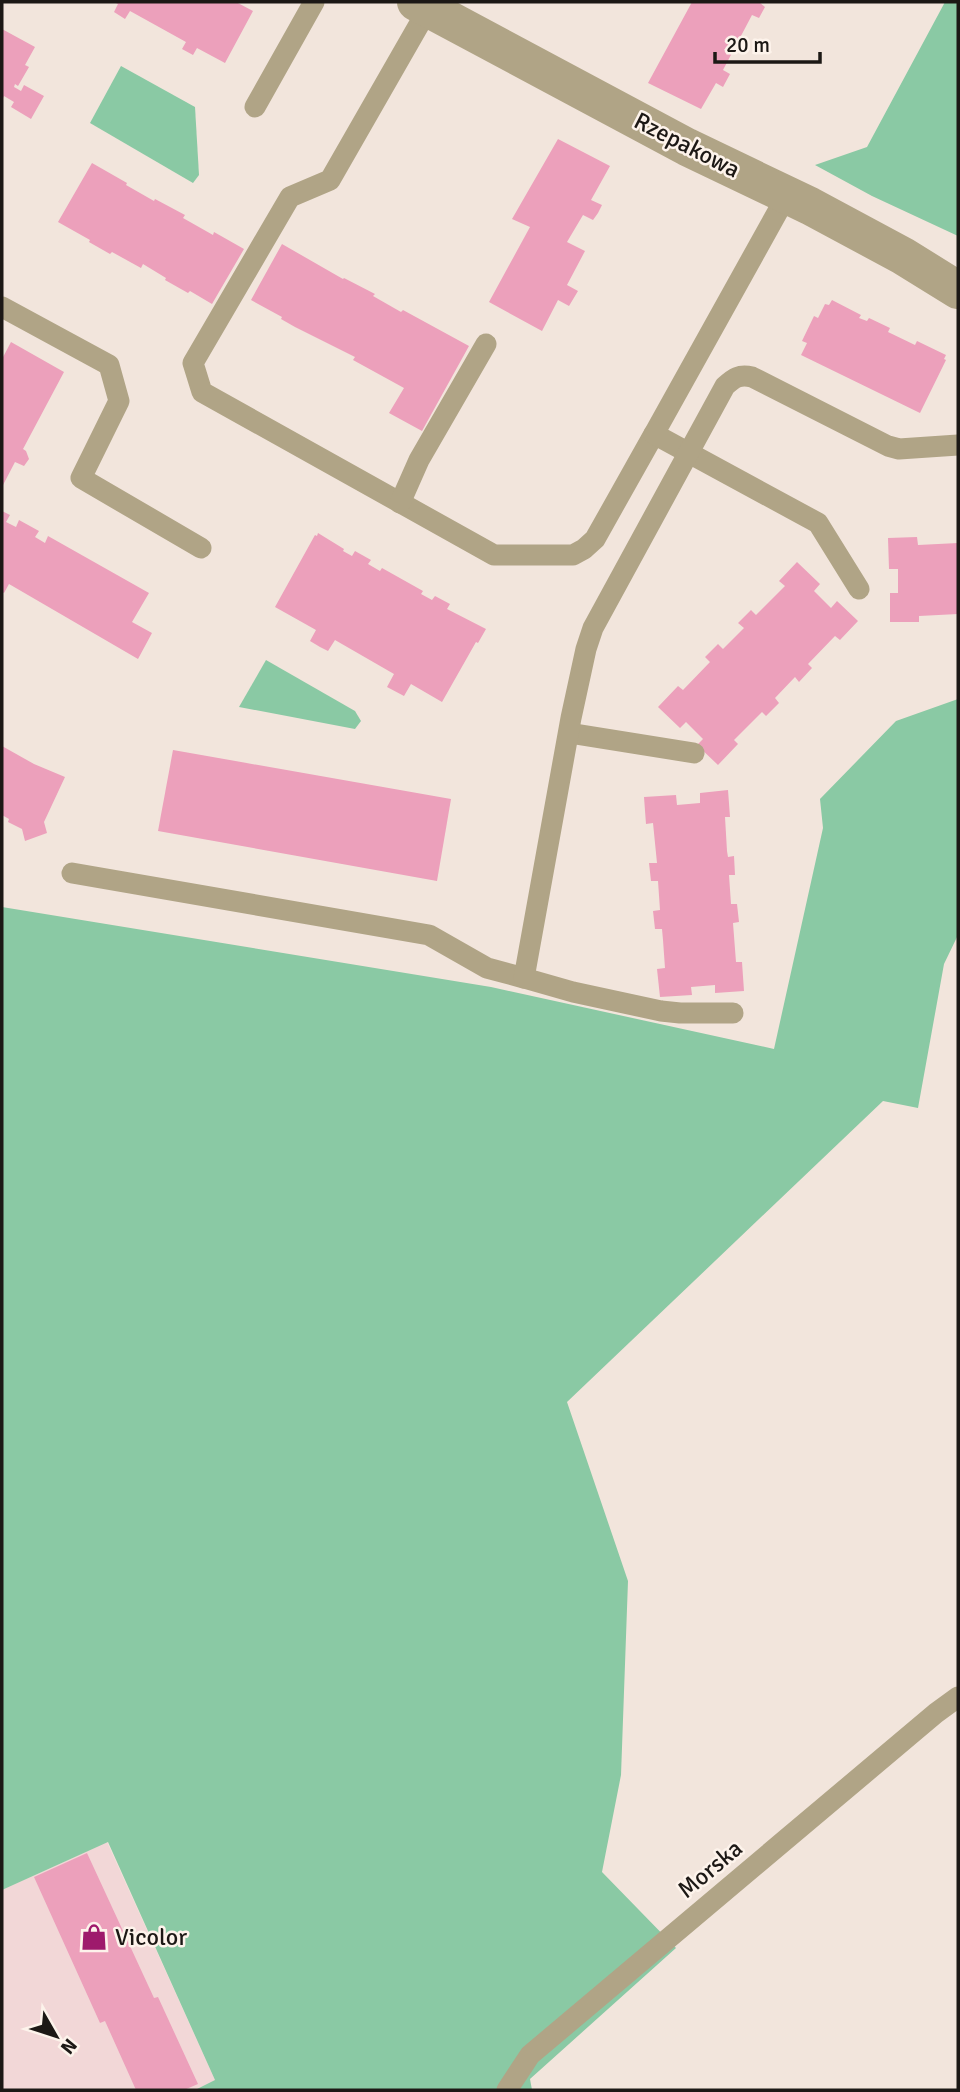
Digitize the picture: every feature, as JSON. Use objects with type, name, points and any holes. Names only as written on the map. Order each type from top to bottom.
[{"type":"street","name":"Rzepakowa","points":[[437,8],[687,147],[787,195],[903,256],[958,290]]},
{"type":"lane","points":[[255,107],[314,2]]},
{"type":"lane","points":[[437,8],[330,180],[290,197],[193,363],[202,392],[494,555],[573,555],[595,539],[787,195]]},
{"type":"lane","points":[[2,307],[109,365],[119,401],[81,478],[201,548]]},
{"type":"lane","points":[[400,503],[419,460],[486,344]]},
{"type":"lane","points":[[524,978],[569,733],[593,628],[725,386],[734,377],[743,375],[899,449],[958,445]]},
{"type":"lane","points":[[654,434],[818,523],[859,589]]},
{"type":"lane","points":[[569,733],[694,753]]},
{"type":"lane","points":[[72,873],[429,936],[487,968],[573,992],[661,1011],[733,1013]]},
{"type":"lane","name":"Morska","points":[[507,2090],[530,2054],[958,1697]]},
{"type":"shaded area","points":[[107,1842],[215,2080],[195,2090],[2,2090],[2,1890]]},
{"type":"green space","points":[[945,2],[958,2],[958,236],[872,196],[815,165],[867,147]]},
{"type":"green space","points":[[121,66],[195,107],[199,175],[193,183],[90,123]]},
{"type":"green space","points":[[266,660],[355,711],[361,721],[355,729],[239,707]]},
{"type":"green space","points":[[958,699],[958,935],[944,964],[918,1108],[883,1101],[567,1402],[628,1581],[621,1775],[602,1872],[676,1948],[530,2079],[532,2090],[195,2090],[215,2080],[108,1842],[2,1890],[2,907],[491,987],[774,1049],[823,828],[820,799],[896,721]]},
{"type":"building","points":[[114,2],[236,2],[253,11],[225,63],[197,48],[193,55],[182,49],[186,42],[130,11],[125,19],[114,12],[118,4]]},
{"type":"building","points":[[692,2],[759,2],[765,7],[759,18],[752,15],[723,70],[730,74],[723,87],[716,83],[701,109],[648,83]]},
{"type":"building","points":[[2,29],[35,47],[25,65],[29,67],[18,86],[15,84],[14,87],[21,91],[24,85],[44,96],[31,119],[11,107],[14,102],[4,96],[2,100]]},
{"type":"building","points":[[558,139],[610,166],[591,200],[602,205],[598,213],[593,220],[583,215],[567,242],[585,251],[567,285],[578,291],[569,306],[558,300],[542,331],[489,302],[530,227],[512,219]]},
{"type":"building","points":[[92,163],[154,201],[155,199],[185,215],[183,218],[213,235],[214,232],[244,249],[212,304],[165,280],[166,278],[143,264],[141,268],[112,252],[110,254],[58,222]]},
{"type":"building","points":[[282,244],[375,294],[373,296],[401,312],[403,310],[469,346],[422,431],[389,413],[404,388],[353,360],[355,357],[295,327],[251,300]]},
{"type":"building","points":[[832,300],[861,315],[859,318],[867,321],[869,318],[890,328],[888,332],[915,345],[917,341],[946,355],[920,413],[801,355],[807,343],[802,341],[814,316],[818,318],[825,304],[829,305]]},
{"type":"building","points":[[11,342],[64,372],[23,449],[29,459],[24,466],[15,462],[2,487],[2,359]]},
{"type":"building","points":[[2,511],[10,515],[6,522],[16,527],[19,520],[39,531],[35,537],[45,543],[48,536],[149,593],[132,622],[152,633],[138,659],[9,584],[4,593],[2,592]]},
{"type":"building","points":[[318,533],[352,556],[355,551],[371,560],[368,564],[380,571],[382,568],[423,591],[421,594],[432,600],[435,596],[450,604],[447,609],[486,629],[442,702],[411,684],[404,696],[387,687],[394,674],[335,640],[328,651],[320,647],[310,641],[316,630],[275,607]]},
{"type":"building","points":[[917,537],[918,545],[958,543],[958,614],[919,616],[919,622],[890,622],[890,593],[898,593],[898,569],[889,569],[888,538]]},
{"type":"building","points":[[797,562],[820,584],[814,591],[831,608],[837,601],[858,621],[840,640],[835,636],[808,664],[812,668],[799,682],[795,677],[775,698],[779,703],[766,716],[762,712],[734,740],[738,744],[718,765],[697,745],[703,739],[686,722],[680,728],[658,707],[678,686],[683,690],[710,662],[705,657],[718,644],[723,649],[744,628],[738,623],[751,610],[756,615],[785,586],[779,581]]},
{"type":"building","points":[[2,746],[65,777],[44,822],[47,833],[25,841],[22,829],[8,822],[9,819],[2,815]]},
{"type":"building","points":[[173,750],[451,799],[437,881],[158,831]]},
{"type":"building","points":[[728,790],[730,817],[725,817],[727,851],[728,857],[734,856],[735,875],[729,875],[731,904],[737,904],[739,922],[733,923],[736,962],[742,962],[744,991],[715,993],[715,985],[691,987],[692,995],[660,997],[657,969],[665,968],[663,940],[662,929],[655,929],[653,911],[660,910],[658,881],[651,881],[649,863],[657,863],[653,823],[646,824],[644,797],[676,795],[677,805],[700,803],[700,793]]},
{"type":"building","name":"Vicolor","points":[[87,1853],[154,1998],[158,1997],[198,2084],[184,2090],[136,2090],[105,2021],[100,2023],[34,1877]]},
{"type":"place","name":"Vicolor","points":[[94,1937]]}]
